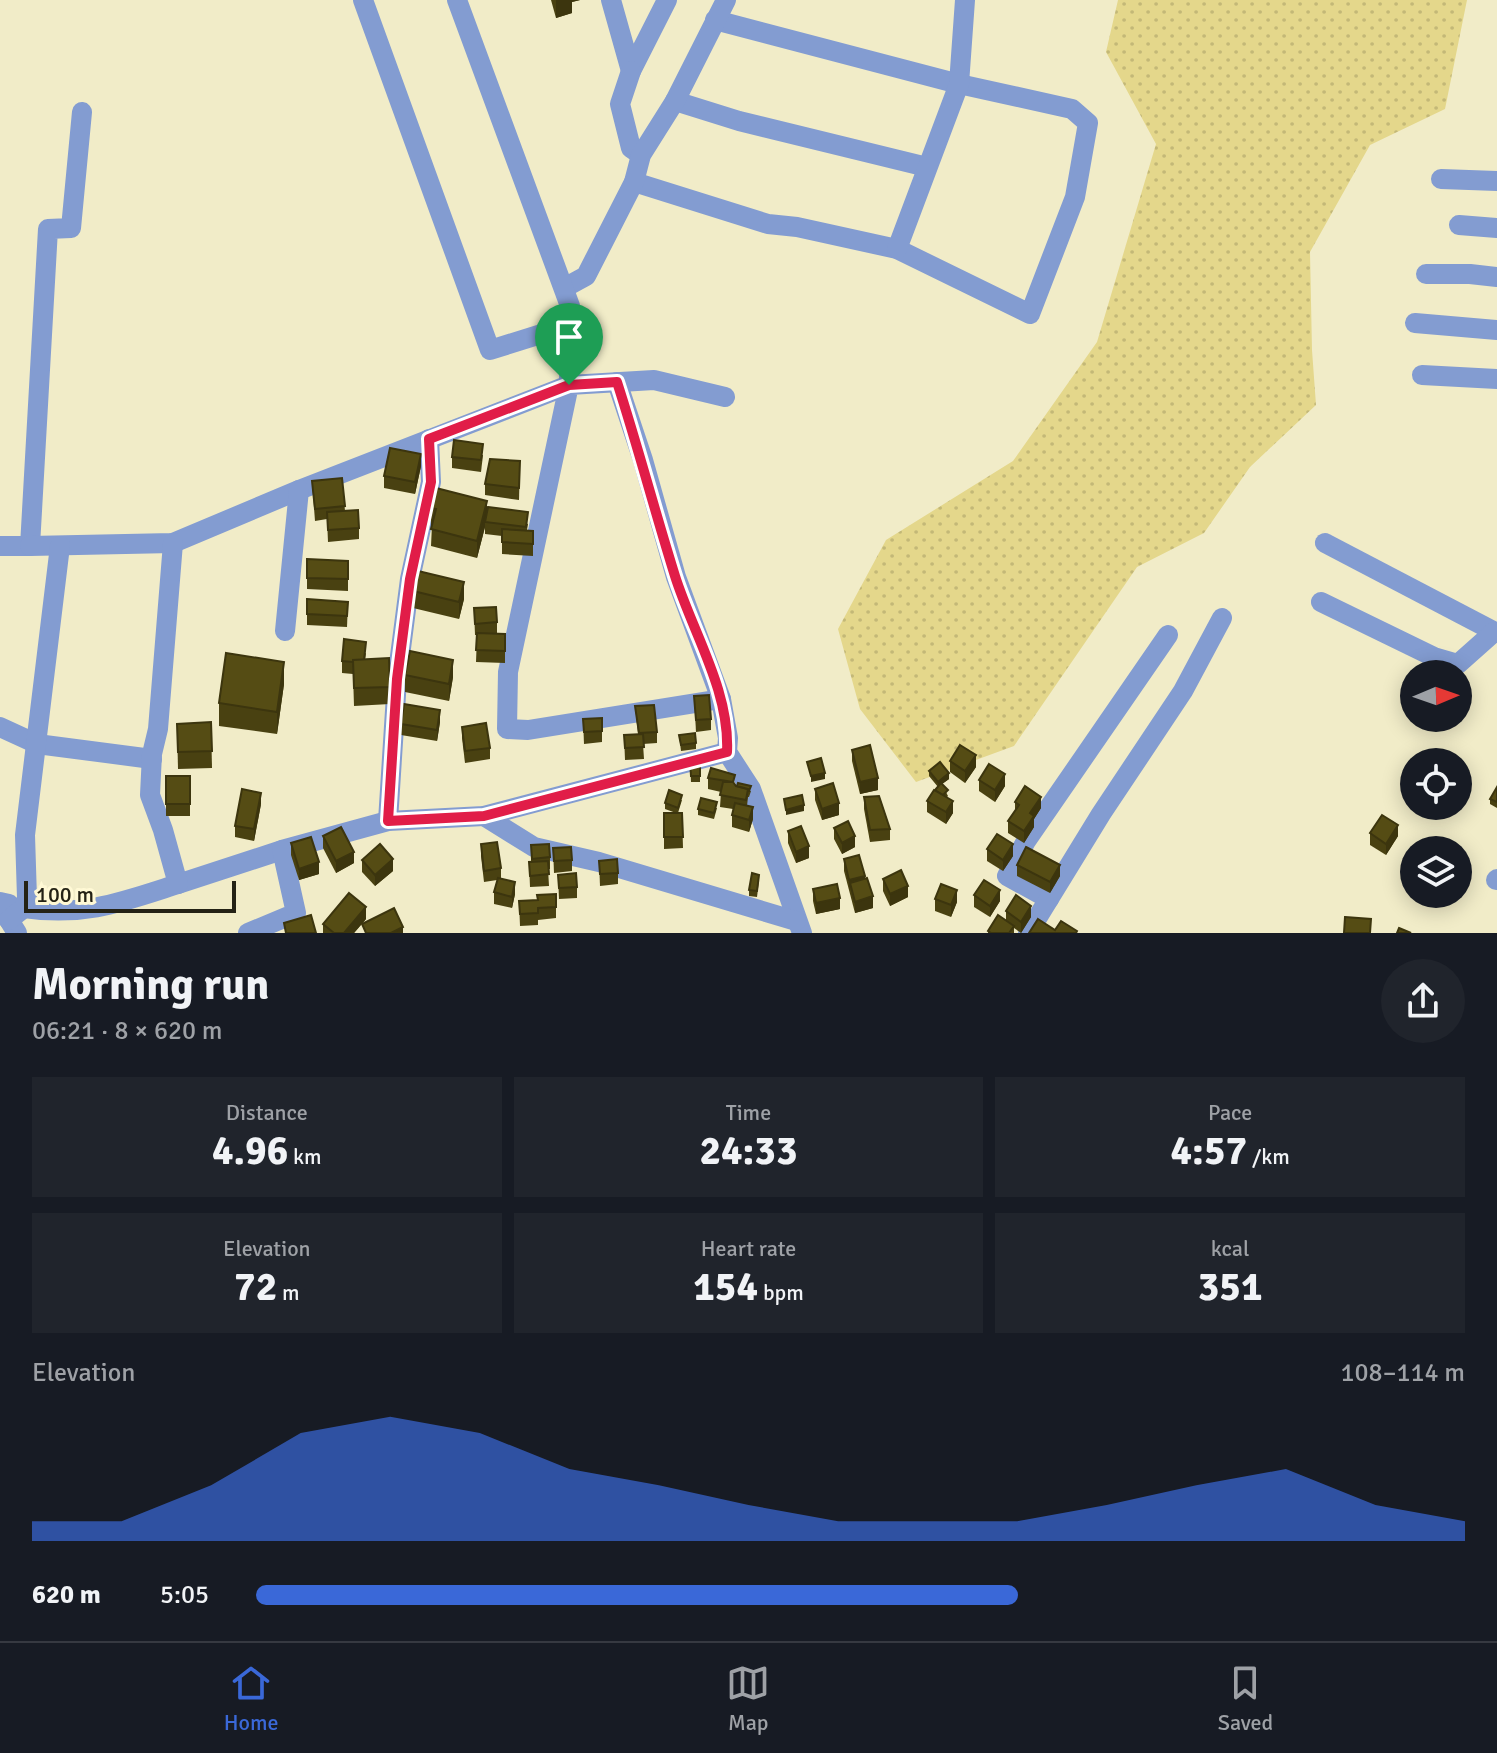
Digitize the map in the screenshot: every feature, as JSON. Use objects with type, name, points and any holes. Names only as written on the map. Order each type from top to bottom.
[{"type":"street","points":[[363,0],[490,350],[570,325]]},
{"type":"street","points":[[457,0],[570,306],[569,385],[508,672],[507,729],[528,730],[721,699]]},
{"type":"street","points":[[611,0],[631,71]]},
{"type":"street","points":[[641,155],[631,148],[620,104],[631,71],[667,0]]},
{"type":"street","points":[[564,288],[586,276],[634,182],[641,155],[675,101],[726,0]]},
{"type":"street","points":[[897,249],[959,84],[965,0]]},
{"type":"street","points":[[634,182],[768,224],[797,227],[897,249],[1030,314],[1075,197],[1088,123],[1072,109],[959,84],[715,20]]},
{"type":"street","points":[[675,101],[739,121],[927,167]]},
{"type":"street","points":[[30,546],[48,229],[71,228],[82,112]]},
{"type":"street","points":[[1441,179],[1497,181]]},
{"type":"street","points":[[1459,225],[1497,228]]},
{"type":"street","points":[[1426,274],[1497,277]]},
{"type":"street","points":[[1415,323],[1497,330]]},
{"type":"street","points":[[1422,375],[1497,379]]},
{"type":"street","points":[[0,546],[173,543],[299,490],[569,385],[654,380],[725,397]]},
{"type":"street","points":[[617,382],[676,577],[721,699],[728,738],[727,752],[751,789],[799,927]]},
{"type":"street","points":[[388,821],[397,679],[410,579],[431,482],[429,439]]},
{"type":"street","points":[[285,631],[299,490]]},
{"type":"street","points":[[173,543],[150,795],[178,884]]},
{"type":"street","points":[[1321,602],[1434,657],[1458,664],[1496,632],[1325,543]]},
{"type":"street","points":[[12,916],[27,898],[25,835],[60,546]]},
{"type":"street","points":[[1028,933],[1101,814],[1183,691],[1222,618]]},
{"type":"street","points":[[1049,899],[1007,876],[1026,841],[1168,635]]},
{"type":"street","points":[[0,727],[37,744],[152,759]]},
{"type":"street","points":[[12,916],[119,904],[282,850],[388,821],[484,816],[727,752]]},
{"type":"street","points":[[484,816],[534,847],[599,862],[799,927]]},
{"type":"street","points":[[248,933],[296,913],[282,850]]},
{"type":"shaded area","points":[[1118,0],[1467,0],[1445,109],[1370,145],[1310,252],[1316,405],[1250,467],[1204,533],[1137,567],[1014,746],[916,782],[860,709],[838,629],[886,540],[1013,461],[1097,342],[1156,144],[1106,52]]},
{"type":"building","points":[[454,440],[483,444],[481,460],[452,457]]},
{"type":"building","points":[[390,448],[421,454],[415,482],[384,476]]},
{"type":"building","points":[[490,459],[520,461],[519,488],[485,484]]},
{"type":"building","points":[[342,478],[345,506],[315,509],[312,481]]},
{"type":"building","points":[[436,488],[487,501],[477,541],[431,529],[436,509],[431,508]]},
{"type":"building","points":[[488,507],[528,512],[526,527],[485,522]]},
{"type":"building","points":[[358,510],[359,528],[328,530],[327,512]]},
{"type":"building","points":[[502,529],[533,531],[533,544],[502,542]]},
{"type":"building","points":[[307,559],[348,561],[348,579],[307,578]]},
{"type":"building","points":[[418,571],[464,582],[459,602],[413,591]]},
{"type":"building","points":[[307,599],[348,602],[347,616],[307,614]]},
{"type":"building","points":[[496,607],[497,622],[475,624],[474,608]]},
{"type":"building","points":[[477,633],[505,634],[505,651],[476,650]]},
{"type":"building","points":[[344,639],[366,642],[364,660],[342,661]]},
{"type":"building","points":[[410,651],[453,660],[449,684],[405,675]]},
{"type":"building","points":[[226,653],[284,662],[277,712],[219,703]]},
{"type":"building","points":[[389,658],[390,687],[354,688],[353,660]]},
{"type":"building","points":[[709,695],[711,719],[696,720],[694,696]]},
{"type":"building","points":[[404,704],[440,710],[437,730],[401,724]]},
{"type":"building","points":[[654,705],[657,732],[639,733],[635,706]]},
{"type":"building","points":[[602,718],[602,731],[584,732],[583,719]]},
{"type":"building","points":[[211,722],[212,751],[178,752],[177,724]]},
{"type":"building","points":[[486,723],[490,748],[465,751],[462,727]]},
{"type":"building","points":[[695,733],[696,743],[681,745],[679,735]]},
{"type":"building","points":[[643,734],[644,747],[625,748],[624,735]]},
{"type":"building","points":[[870,745],[878,778],[860,782],[852,750]]},
{"type":"building","points":[[960,745],[976,755],[965,771],[950,761]]},
{"type":"building","points":[[821,758],[825,773],[811,776],[807,762]]},
{"type":"building","points":[[690,761],[700,761],[700,776],[691,776]]},
{"type":"building","points":[[940,762],[949,773],[938,782],[929,771]]},
{"type":"building","points":[[989,764],[1005,774],[995,790],[979,780]]},
{"type":"building","points":[[711,768],[735,775],[733,782],[708,778]]},
{"type":"building","points":[[166,776],[190,776],[190,804],[166,804]]},
{"type":"building","points":[[723,782],[733,782],[748,789],[746,800],[720,795]]},
{"type":"building","points":[[738,783],[751,786],[749,791],[737,786]]},
{"type":"building","points":[[833,783],[839,803],[822,809],[815,789]]},
{"type":"building","points":[[941,783],[948,790],[943,795],[935,790]]},
{"type":"building","points":[[1025,786],[1041,797],[1030,813],[1034,816],[1024,831],[1008,821],[1019,805],[1015,802]]},
{"type":"building","points":[[1497,787],[1497,802],[1490,799]]},
{"type":"building","points":[[242,789],[261,793],[254,829],[235,826]]},
{"type":"building","points":[[669,790],[682,795],[678,808],[665,803]]},
{"type":"building","points":[[934,790],[953,801],[946,812],[927,801]]},
{"type":"building","points":[[802,795],[804,805],[786,810],[784,799]]},
{"type":"building","points":[[879,796],[890,829],[870,830],[864,797]]},
{"type":"building","points":[[701,798],[717,802],[714,813],[698,809]]},
{"type":"building","points":[[735,803],[753,807],[749,820],[732,815]]},
{"type":"building","points":[[664,813],[682,813],[683,837],[664,837]]},
{"type":"building","points":[[1382,815],[1398,825],[1386,844],[1370,833]]},
{"type":"building","points":[[848,821],[855,836],[842,843],[834,828]]},
{"type":"building","points":[[801,826],[809,846],[796,852],[788,831]]},
{"type":"building","points":[[341,827],[354,852],[336,861],[323,836]]},
{"type":"building","points":[[997,834],[1013,844],[1003,860],[987,849]]},
{"type":"building","points":[[311,837],[319,862],[299,869],[291,843]]},
{"type":"building","points":[[497,842],[501,868],[484,871],[481,844]]},
{"type":"building","points":[[380,844],[393,859],[375,875],[362,860]]},
{"type":"building","points":[[549,844],[550,857],[532,859],[531,845]]},
{"type":"building","points":[[571,847],[572,860],[554,861],[553,848]]},
{"type":"building","points":[[1026,847],[1060,865],[1050,882],[1017,865]]},
{"type":"building","points":[[859,855],[865,876],[849,880],[844,859]]},
{"type":"building","points":[[617,859],[618,873],[600,874],[599,861]]},
{"type":"building","points":[[548,861],[549,874],[530,876],[529,862]]},
{"type":"building","points":[[901,870],[908,886],[890,894],[883,879]]},
{"type":"building","points":[[576,873],[577,887],[559,888],[558,875]]},
{"type":"building","points":[[752,873],[759,875],[757,891],[749,890]]},
{"type":"building","points":[[498,878],[515,882],[512,897],[494,892]]},
{"type":"building","points":[[867,878],[873,896],[855,902],[850,883]]},
{"type":"building","points":[[984,880],[1000,890],[990,906],[974,895]]},
{"type":"building","points":[[837,884],[840,898],[816,903],[813,889]]},
{"type":"building","points":[[941,884],[957,890],[951,905],[935,899]]},
{"type":"building","points":[[349,893],[366,907],[344,933],[334,933],[323,924]]},
{"type":"building","points":[[556,894],[556,907],[538,908],[538,913],[520,914],[519,901],[538,900],[537,895]]},
{"type":"building","points":[[1016,895],[1031,906],[1021,922],[1006,911]]},
{"type":"building","points":[[394,908],[403,927],[391,933],[366,933],[362,924]]},
{"type":"building","points":[[311,915],[316,933],[286,933],[284,923]]},
{"type":"building","points":[[998,915],[1014,926],[1009,933],[988,931]]},
{"type":"building","points":[[1345,917],[1371,919],[1370,933],[1344,933]]},
{"type":"building","points":[[1038,919],[1055,930],[1061,921],[1077,931],[1029,933]]},
{"type":"route","points":[[617,382],[676,577],[721,699],[728,738],[727,752],[484,816],[388,821],[397,679],[410,579],[431,482],[429,439],[569,385],[617,382]]}]
